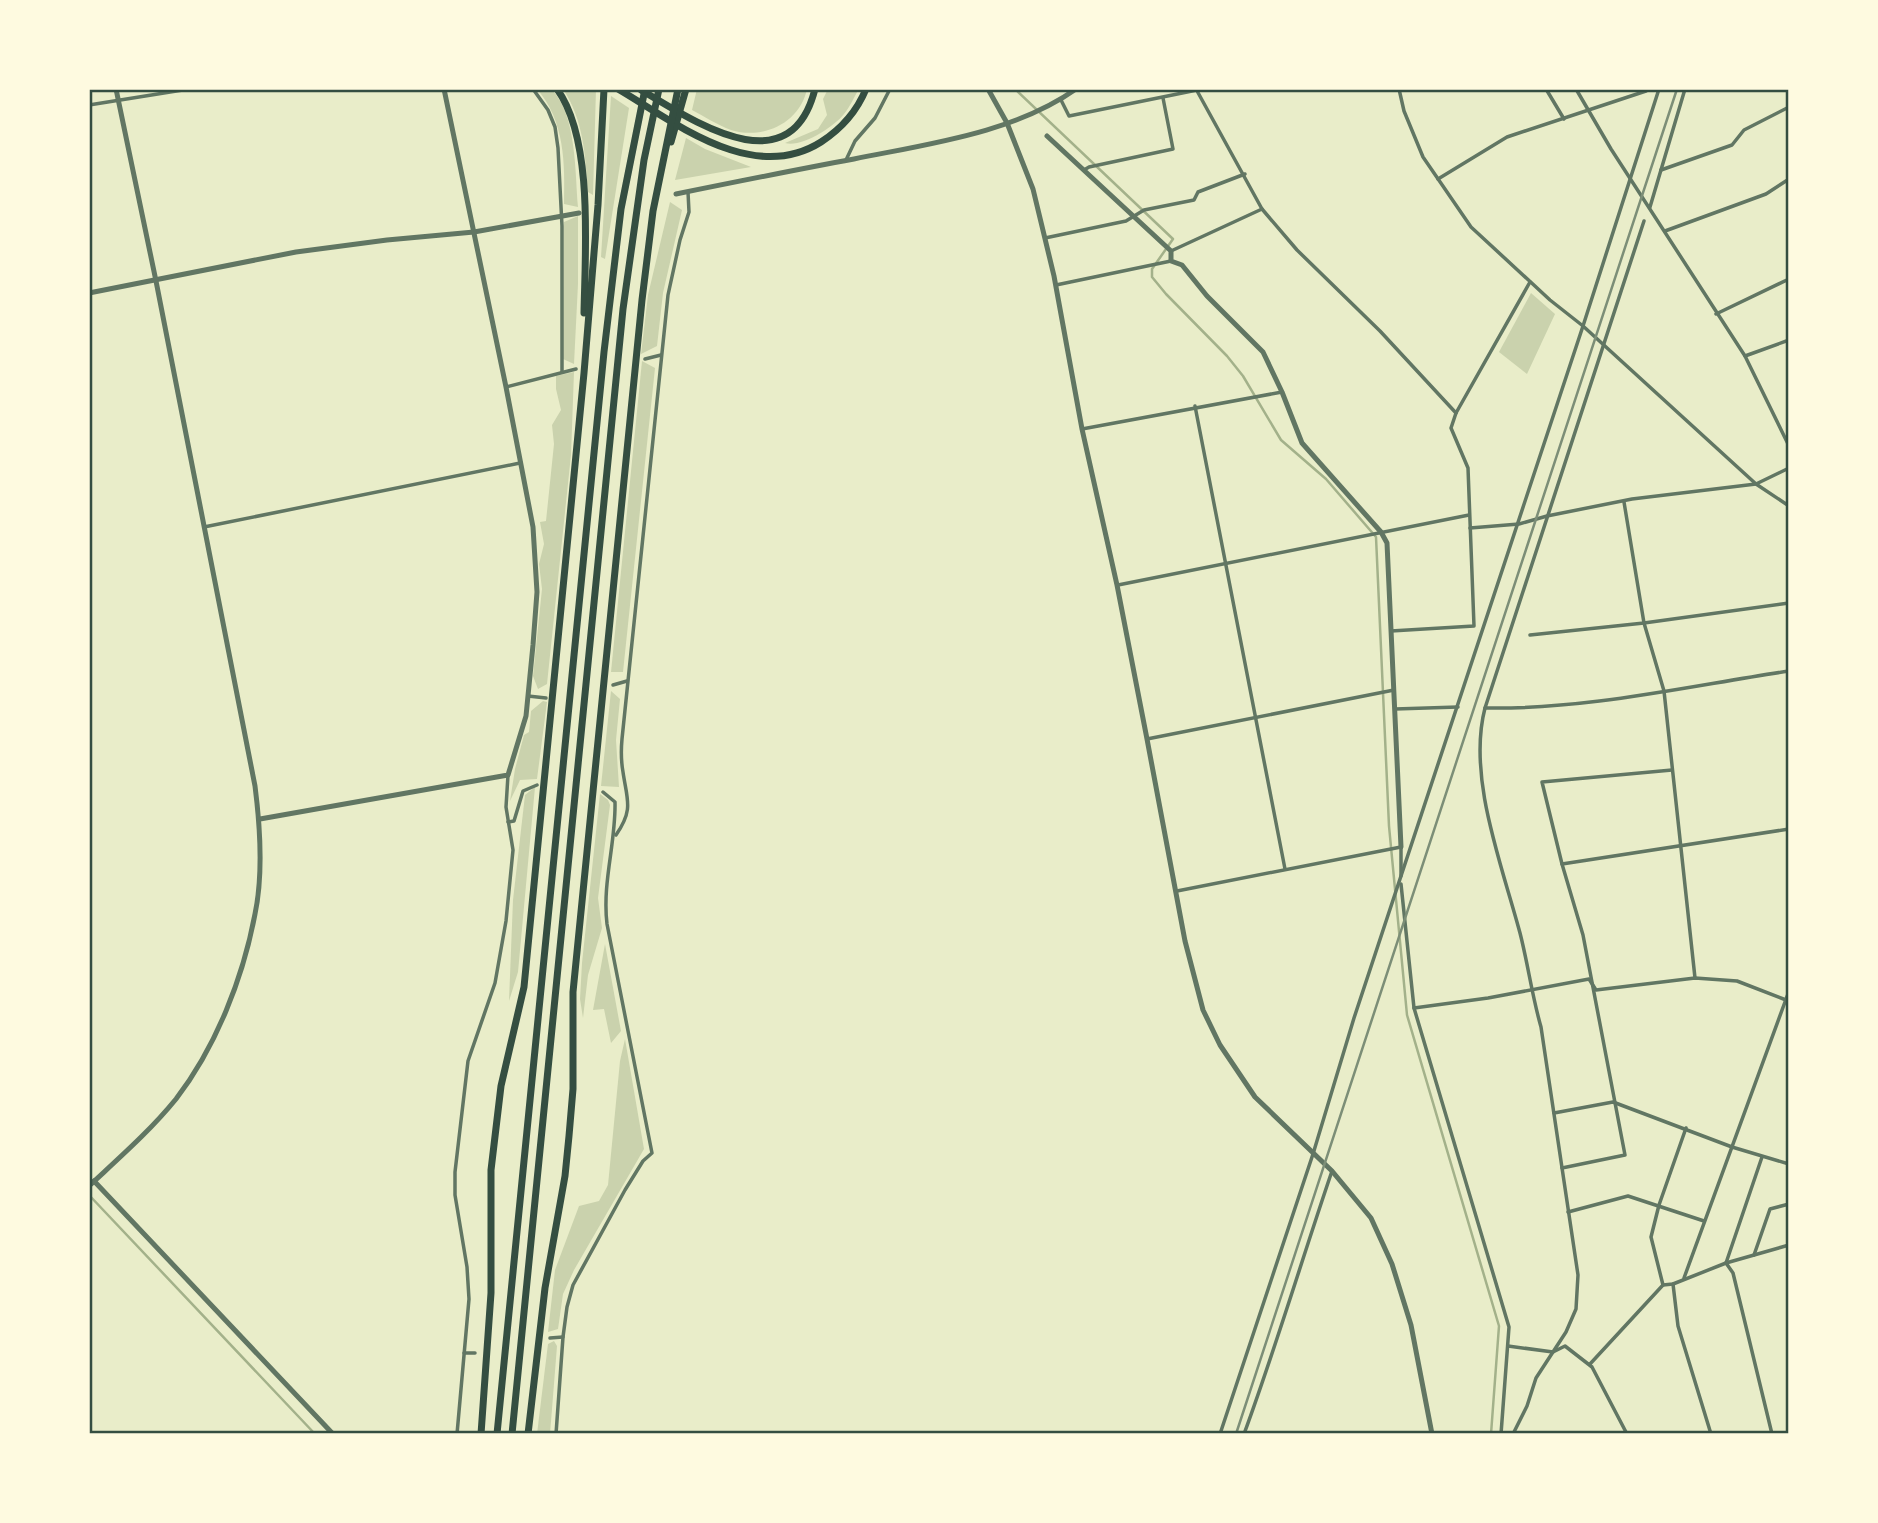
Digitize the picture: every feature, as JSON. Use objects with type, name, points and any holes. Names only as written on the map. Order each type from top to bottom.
[{"type":"highway","points":[[557,89],[572,120],[584,191],[584,373]]},
{"type":"highway","points":[[618,89],[710,142],[741,153],[768,156],[805,150],[827,138],[852,114],[866,89]]},
{"type":"highway","points":[[497,1434],[604,352],[620,221],[643,89],[717,132],[740,140],[756,141],[784,134],[796,125],[808,108],[815,89]]},
{"type":"highway","points":[[512,1434],[623,309],[636,209],[659,89]]},
{"type":"highway","points":[[528,1434],[544,1288],[565,1176],[573,1089],[573,992],[648,252],[679,95],[686,89]]},
{"type":"highway","points":[[481,1434],[491,1293],[491,1170],[501,1086],[524,987],[584,373],[604,93]]},
{"type":"street","points":[[116,89],[220,600],[260,819],[256,912],[238,976],[213,1040],[177,1097],[146,1132],[92,1184],[332,1434]]},
{"type":"street","points":[[89,105],[189,89]]},
{"type":"street","points":[[444,89],[533,527],[537,592],[528,696],[519,741],[508,775],[506,797],[513,850],[506,920],[495,983],[468,1061],[455,1172],[455,1195],[468,1282],[457,1434]]},
{"type":"street","points":[[533,89],[548,110],[555,127],[558,148],[562,372]]},
{"type":"street","points":[[846,160],[855,141],[875,118],[890,89]]},
{"type":"street","points":[[988,89],[1006,123],[1033,189],[1056,285],[1082,429],[1117,585],[1185,941],[1203,1010],[1220,1045],[1255,1097],[1332,1171],[1371,1218],[1392,1264],[1411,1325],[1432,1434]]},
{"type":"street","points":[[676,194],[957,139],[1006,123],[1061,100],[1076,89]]},
{"type":"street","points":[[1399,89],[1404,111],[1423,157],[1471,227],[1756,484],[1789,506]]},
{"type":"street","points":[[1546,89],[1563,119]]},
{"type":"street","points":[[1576,89],[1745,356],[1789,446]]},
{"type":"street","points":[[1220,1434],[1659,89]]},
{"type":"street","points":[[1650,207],[1685,89]]},
{"type":"street","points":[[1061,100],[1069,116],[1198,90],[1262,209],[1297,250],[1380,331],[1456,412]]},
{"type":"street","points":[[1437,179],[1507,137],[1646,91]]},
{"type":"street","points":[[1084,170],[1172,149],[1163,98]]},
{"type":"street","points":[[1661,170],[1732,145],[1744,130],[1789,107]]},
{"type":"street","points":[[1047,136],[1171,251],[1171,261]]},
{"type":"street","points":[[1045,238],[1126,221],[1144,210],[1194,200],[1198,192],[1244,174]]},
{"type":"street","points":[[1665,231],[1766,194],[1789,180]]},
{"type":"street","points":[[615,836],[629,807],[621,752],[627,681],[671,276],[689,212],[688,192]]},
{"type":"street","points":[[1171,251],[1262,209]]},
{"type":"street","points":[[89,293],[296,252],[474,232],[579,213]]},
{"type":"street","points":[[1513,1434],[1527,1406],[1536,1378],[1566,1332],[1576,1308],[1578,1275],[1541,1027],[1525,952],[1486,814],[1479,731],[1644,221]]},
{"type":"street","points":[[1056,285],[1171,261],[1182,265],[1207,296],[1263,352],[1282,391],[1302,443],[1387,542],[1401,881],[1414,1008],[1504,1305],[1508,1346],[1501,1434]]},
{"type":"street","points":[[1716,313],[1789,279]]},
{"type":"street","points":[[1391,631],[1474,626],[1468,468],[1451,428],[1456,412],[1530,282]]},
{"type":"street","points":[[1745,356],[1789,340]]},
{"type":"street","points":[[645,359],[662,355]]},
{"type":"street","points":[[506,387],[576,369]]},
{"type":"street","points":[[1082,429],[1282,391]]},
{"type":"street","points":[[1195,406],[1286,869]]},
{"type":"street","points":[[204,527],[520,463]]},
{"type":"street","points":[[1470,528],[1518,524],[1624,502],[1756,484],[1789,468]]},
{"type":"street","points":[[1624,502],[1644,623],[1664,691],[1695,978]]},
{"type":"street","points":[[1117,585],[1469,515]]},
{"type":"street","points":[[1530,635],[1789,603]]},
{"type":"street","points":[[1485,708],[1518,709],[1664,691],[1789,671]]},
{"type":"street","points":[[613,685],[627,681]]},
{"type":"street","points":[[1147,738],[1394,690]]},
{"type":"street","points":[[528,696],[546,698]]},
{"type":"street","points":[[1395,709],[1458,707]]},
{"type":"street","points":[[1562,1168],[1625,1155],[1589,979],[1583,935],[1542,782],[1672,770]]},
{"type":"street","points":[[260,819],[508,775]]},
{"type":"street","points":[[508,822],[513,821],[517,815],[523,791],[537,785]]},
{"type":"street","points":[[556,1434],[568,1301],[579,1271],[625,1190],[643,1161],[652,1153],[606,909],[606,885],[615,836],[615,803],[603,792]]},
{"type":"street","points":[[1562,864],[1680,848],[1789,829]]},
{"type":"street","points":[[1177,891],[1401,847]]},
{"type":"street","points":[[1589,979],[1596,990],[1695,978],[1737,981],[1786,1000]]},
{"type":"street","points":[[1414,1008],[1589,979]]},
{"type":"street","points":[[1684,1278],[1789,992]]},
{"type":"street","points":[[1555,1113],[1613,1102],[1732,1147],[1789,1164]]},
{"type":"street","points":[[1662,1285],[1651,1237],[1659,1205],[1686,1128]]},
{"type":"street","points":[[1762,1157],[1726,1263],[1732,1273],[1772,1434]]},
{"type":"street","points":[[1244,1434],[1274,1351],[1300,1262],[1332,1171]]},
{"type":"street","points":[[1568,1212],[1628,1196],[1704,1221]]},
{"type":"street","points":[[1754,1255],[1770,1209],[1789,1204]]},
{"type":"street","points":[[1590,1364],[1662,1285],[1673,1284],[1726,1263],[1789,1245]]},
{"type":"street","points":[[1673,1284],[1678,1326],[1711,1434]]},
{"type":"street","points":[[550,1338],[563,1337]]},
{"type":"street","points":[[1508,1346],[1553,1352],[1565,1346],[1590,1364],[1627,1434]]},
{"type":"street","points":[[464,1353],[475,1353]]},
{"type":"green space","points":[[537,89],[551,89],[566,113],[573,145],[578,207],[564,204],[563,158],[558,129],[546,101]]},
{"type":"green space","points":[[563,89],[596,89],[593,195],[588,192],[579,126]]},
{"type":"green space","points":[[697,89],[807,89],[797,111],[788,120],[767,130],[743,133],[731,130],[692,110]]},
{"type":"green space","points":[[828,89],[859,89],[846,111],[833,125],[800,142],[785,143],[818,129],[827,115],[823,99]]},
{"type":"green space","points":[[611,96],[629,108],[605,259],[601,257]]},
{"type":"green space","points":[[686,138],[705,149],[751,167],[675,180]]},
{"type":"green space","points":[[670,202],[682,210],[663,293],[657,346],[641,354],[648,295]]},
{"type":"green space","points":[[578,216],[574,364],[563,359],[564,222]]},
{"type":"green space","points":[[1531,293],[1555,314],[1527,374],[1499,352]]},
{"type":"green space","points":[[642,361],[655,368],[623,672],[611,672]]},
{"type":"green space","points":[[574,372],[571,455],[547,684],[538,689],[533,676],[542,589],[539,564],[544,544],[540,522],[546,521],[554,444],[552,425],[561,410],[556,376]]},
{"type":"green space","points":[[611,691],[620,699],[616,740],[619,787],[601,786]]},
{"type":"green space","points":[[543,701],[547,702],[537,779],[520,780],[510,801],[524,735],[529,732],[531,711]]},
{"type":"green space","points":[[535,787],[518,972],[509,1001],[513,900],[525,795]]},
{"type":"green space","points":[[600,794],[610,805],[598,898],[602,928],[588,975],[583,1018],[580,999],[582,963]]},
{"type":"green space","points":[[605,944],[621,1031],[611,1043],[604,1009],[593,1010]]},
{"type":"green space","points":[[625,1039],[644,1149],[574,1270],[563,1294],[558,1329],[548,1332],[555,1270],[579,1206],[599,1201],[608,1185],[620,1061]]},
{"type":"green space","points":[[554,1341],[557,1346],[550,1434],[537,1434],[548,1344]]},
{"type":"waterway","points":[[1015,89],[1173,239],[1152,269],[1152,277],[1243,376],[1281,440],[1326,479],[1376,537],[1389,826],[1407,1015],[1499,1326],[1491,1434]]},
{"type":"waterway","points":[[89,1195],[315,1434]]},
{"type":"railway","points":[[1236,1434],[1677,89]]}]
